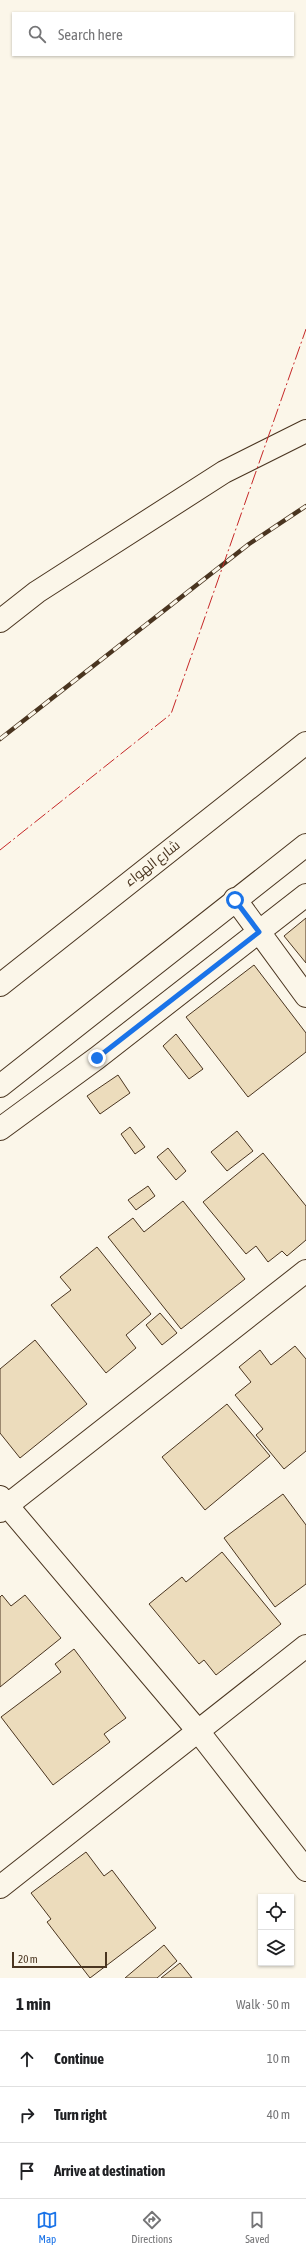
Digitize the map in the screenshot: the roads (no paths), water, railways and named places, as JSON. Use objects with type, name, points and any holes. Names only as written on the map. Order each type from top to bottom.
[{"type":"street","points":[[0,621],[44,588],[218,476],[306,432]]},
{"type":"street","name":"شارع الهواء","points":[[0,985],[306,742]]},
{"type":"street","points":[[0,1086],[306,845]]},
{"type":"street","points":[[0,1129],[104,1054],[306,895]]},
{"type":"street","points":[[235,900],[306,996]]},
{"type":"street","points":[[306,1271],[2,1505],[198,1731],[306,1870]]},
{"type":"street","points":[[0,1887],[306,1646]]},
{"type":"railway","points":[[0,739],[249,544],[306,506]]}]
